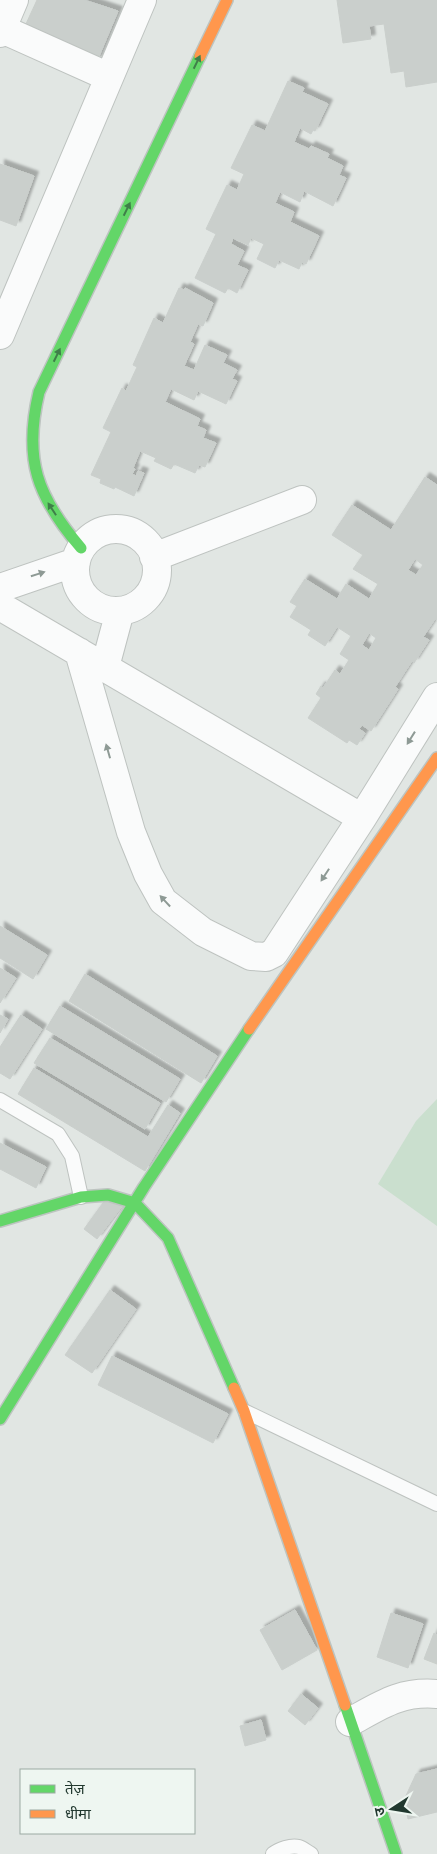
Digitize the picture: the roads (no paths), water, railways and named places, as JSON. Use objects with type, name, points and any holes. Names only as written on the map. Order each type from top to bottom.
[{"type":"street","points":[[14,0],[1,31],[109,76]]},
{"type":"street","points":[[0,334],[142,0]]},
{"type":"street","points":[[79,555],[47,502],[36,471],[32,444],[33,420],[39,392],[227,0]]},
{"type":"street","points":[[154,557],[302,500]]},
{"type":"street","points":[[127,531],[139,537],[149,546],[157,569],[155,582],[150,593],[142,602],[132,608],[120,611],[107,610],[95,606],[86,598],[79,587],[75,575],[79,555],[90,539],[101,532],[127,531]]},
{"type":"street","points":[[0,588],[79,555]]},
{"type":"street","points":[[0,606],[362,818]]},
{"type":"street","points":[[105,667],[120,611]]},
{"type":"street","points":[[79,652],[131,832],[148,874],[163,901],[203,932],[251,956],[266,957],[274,953],[362,818],[437,696]]},
{"type":"street","points":[[0,1419],[150,1179],[253,1024],[437,758]]},
{"type":"street","points":[[0,1221],[81,1197],[108,1195],[135,1203],[168,1238],[244,1411],[396,1854]]},
{"type":"street","points":[[350,1722],[392,1699],[420,1693],[437,1694]]},
{"type":"lane","points":[[0,1100],[58,1134],[72,1156],[81,1197]]},
{"type":"lane","points":[[244,1411],[437,1504]]},
{"type":"lane","points":[[273,1854],[288,1847],[298,1847],[310,1854]]}]
